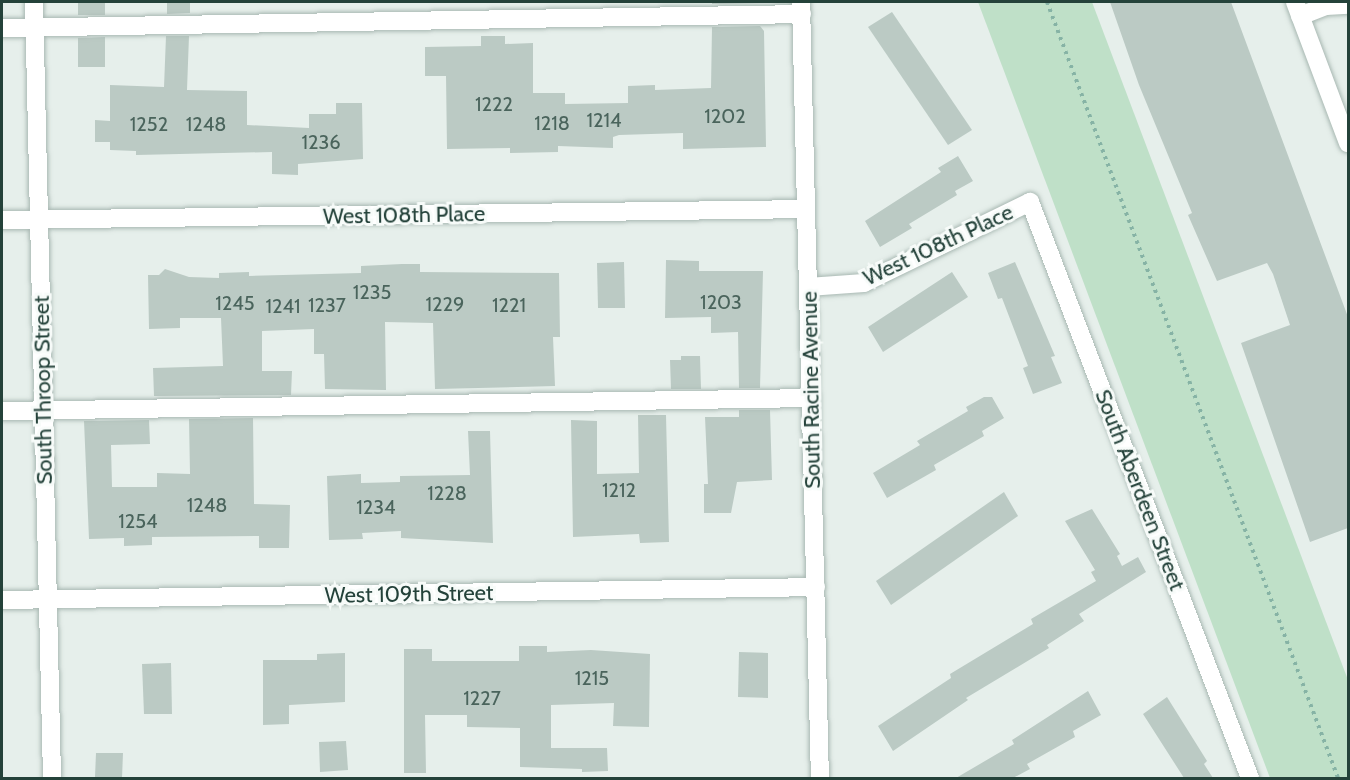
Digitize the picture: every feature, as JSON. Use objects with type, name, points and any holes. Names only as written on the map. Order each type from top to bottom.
[{"type":"street","name":"South Throop Street","points":[[34,2],[52,778]]},
{"type":"street","points":[[1348,5],[1298,9],[1348,143]]},
{"type":"street","points":[[2,28],[801,8]]},
{"type":"street","name":"South Racine Avenue","points":[[801,8],[820,778]]},
{"type":"street","name":"West 108th Place","points":[[808,287],[864,283],[1030,202]]},
{"type":"street","name":"South Aberdeen Street","points":[[1030,202],[1250,778]]},
{"type":"street","name":"West 108th Place","points":[[2,220],[806,209]]},
{"type":"street","points":[[2,411],[811,398]]},
{"type":"street","name":"West 109th Street","points":[[2,600],[816,587]]},
{"type":"path","points":[[1047,2],[1338,778]]},
{"type":"green space","points":[[978,2],[1092,2],[1348,680],[1348,778],[1270,778]]},
{"type":"building","points":[[78,2],[105,2],[105,15],[78,15]]},
{"type":"building","points":[[167,2],[190,2],[190,13],[167,14]]},
{"type":"building","points":[[712,2],[761,2],[761,3],[712,4]]},
{"type":"building","points":[[1110,2],[1231,2],[1348,317],[1348,528],[1310,542],[1241,343],[1290,325],[1273,274],[1267,263],[1217,281],[1188,215],[1192,213],[1139,85]]},
{"type":"building","points":[[892,12],[972,130],[948,145],[868,27]]},
{"type":"building","points":[[760,26],[764,31],[766,147],[683,149],[683,133],[619,135],[613,137],[613,148],[558,146],[558,152],[510,153],[510,148],[447,149],[446,76],[425,76],[425,47],[481,46],[481,36],[505,36],[505,44],[533,43],[533,93],[565,93],[565,104],[628,103],[628,86],[655,85],[655,90],[711,88],[712,27]]},
{"type":"building","points":[[166,36],[189,36],[187,90],[247,91],[247,125],[309,128],[309,114],[336,114],[336,103],[362,103],[363,159],[298,164],[298,175],[272,174],[272,152],[136,155],[136,151],[110,150],[110,142],[95,142],[95,120],[110,121],[110,85],[164,87]]},
{"type":"building","points":[[105,37],[105,67],[78,67],[78,38]]},
{"type":"building","points":[[958,156],[973,181],[955,191],[957,195],[909,224],[912,228],[880,247],[865,221],[941,172],[938,168]]},
{"type":"building","points":[[666,260],[699,261],[699,271],[763,271],[760,388],[739,388],[738,332],[711,333],[711,317],[665,318]]},
{"type":"building","points":[[624,262],[625,308],[598,308],[597,263]]},
{"type":"building","points":[[1015,262],[1055,356],[1051,357],[1062,383],[1033,394],[1023,368],[1028,366],[1002,298],[998,299],[988,273]]},
{"type":"building","points":[[420,264],[420,272],[559,273],[560,337],[553,337],[555,386],[435,389],[433,323],[385,322],[386,390],[325,389],[324,354],[314,354],[314,329],[262,331],[262,371],[292,371],[291,395],[154,396],[153,368],[223,366],[221,318],[180,318],[180,328],[149,329],[148,275],[159,275],[165,269],[189,277],[219,278],[219,273],[249,272],[249,276],[361,273],[361,266]]},
{"type":"building","points":[[952,272],[968,297],[883,352],[868,327]]},
{"type":"building","points":[[681,356],[700,356],[701,389],[671,389],[670,360],[681,360]]},
{"type":"building","points":[[984,397],[992,397],[1004,418],[982,431],[984,436],[934,465],[936,470],[887,498],[873,473],[920,445],[917,441],[968,411],[966,407]]},
{"type":"building","points":[[739,410],[770,410],[772,480],[737,482],[731,513],[704,513],[704,484],[708,484],[705,417],[739,417]]},
{"type":"building","points":[[638,415],[666,415],[669,542],[640,543],[639,534],[573,537],[571,420],[597,421],[597,474],[639,473]]},
{"type":"building","points":[[253,418],[254,504],[290,505],[289,548],[259,548],[259,536],[152,537],[152,545],[124,546],[124,538],[89,539],[84,421],[149,420],[150,444],[111,445],[112,487],[157,487],[157,473],[190,474],[189,419]]},
{"type":"building","points":[[468,431],[490,431],[493,543],[401,538],[401,531],[362,533],[363,539],[329,540],[327,476],[361,474],[361,483],[400,482],[400,476],[470,475]]},
{"type":"building","points":[[1004,492],[1018,516],[891,605],[876,581]]},
{"type":"building","points":[[1092,509],[1120,554],[1117,556],[1122,566],[1138,557],[1146,572],[1079,614],[1084,621],[1047,645],[1049,648],[966,698],[968,700],[893,751],[878,726],[951,678],[950,674],[1033,624],[1031,619],[1096,581],[1091,572],[1095,570],[1065,521]]},
{"type":"building","points":[[519,646],[547,646],[547,652],[591,650],[650,654],[649,727],[613,726],[614,703],[551,705],[551,748],[607,748],[608,771],[582,772],[582,769],[520,767],[520,728],[467,727],[467,715],[425,715],[426,773],[404,773],[404,649],[432,649],[432,661],[519,661]]},
{"type":"building","points":[[739,652],[768,653],[768,698],[738,697]]},
{"type":"building","points":[[345,653],[345,702],[289,705],[289,724],[263,725],[263,660],[317,660],[317,654]]},
{"type":"building","points":[[171,663],[172,714],[144,714],[142,664]]},
{"type":"building","points":[[1088,691],[1101,715],[1073,731],[1075,737],[1027,764],[1030,769],[1013,778],[956,778],[1014,744],[1012,740]]},
{"type":"building","points":[[1167,697],[1207,761],[1204,764],[1213,778],[1184,778],[1143,714]]},
{"type":"building","points":[[346,741],[348,770],[320,772],[319,742]]},
{"type":"building","points":[[96,753],[123,753],[122,778],[95,777]]}]
